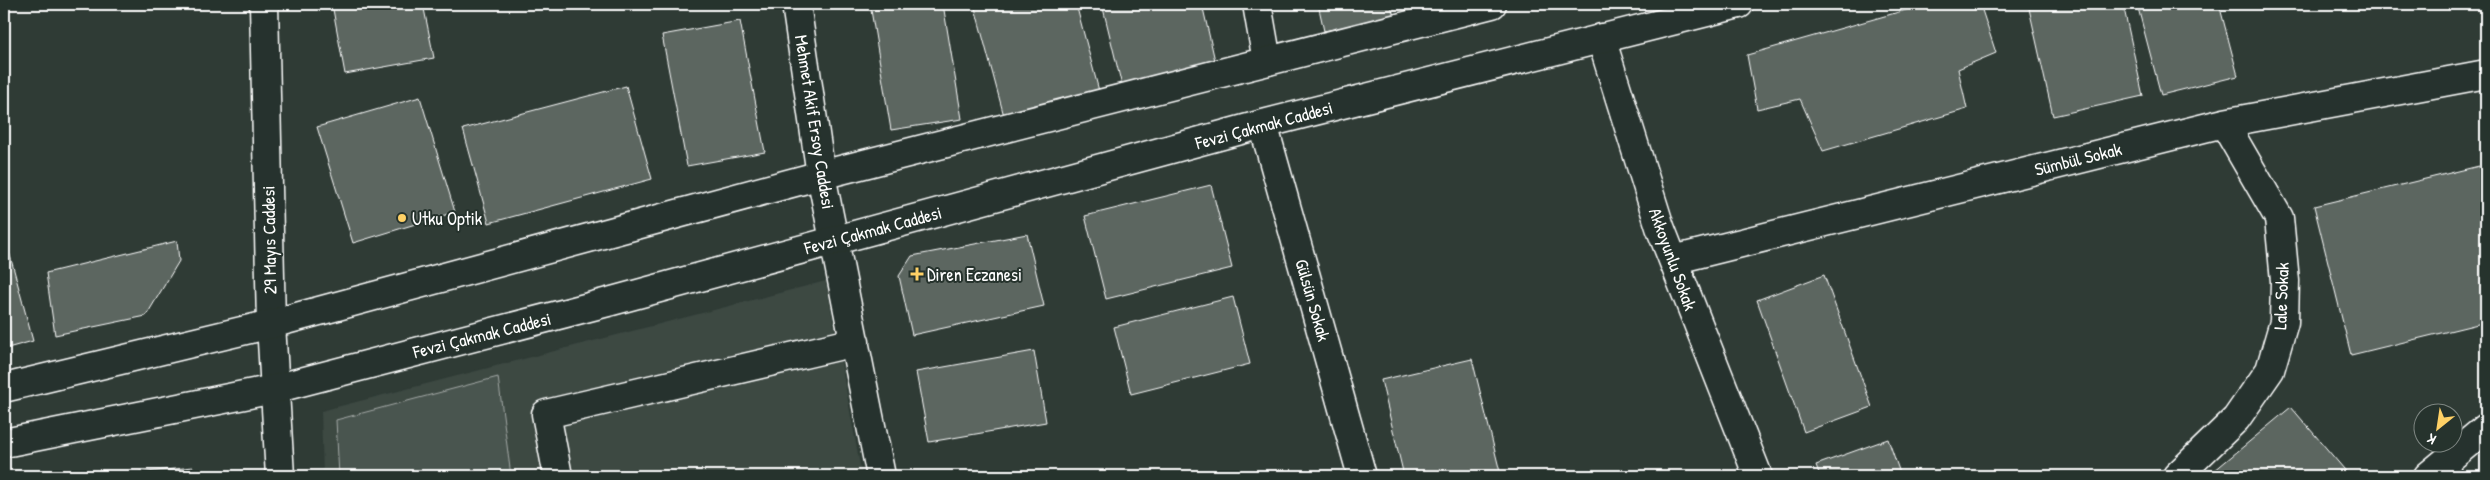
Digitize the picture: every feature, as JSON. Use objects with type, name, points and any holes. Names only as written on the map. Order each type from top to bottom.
[{"type":"main road","name":"29 Mayıs Caddesi","points":[[264,4],[271,324],[280,476]]},
{"type":"main road","name":"Mehmet Akif Ersoy Caddesi","points":[[796,4],[821,175],[881,476]]},
{"type":"main road","points":[[1257,4],[1267,61]]},
{"type":"main road","points":[[4,388],[271,324],[821,175],[1492,4]]},
{"type":"main road","name":"Fevzi Çakmak Caddesi","points":[[4,443],[274,389],[612,301],[1263,124],[1739,4]]},
{"type":"main road","name":"Akkoyunlu Sokak","points":[[1601,38],[1660,227],[1758,476]]},
{"type":"main road","name":"Sümbül Sokak","points":[[1672,260],[2224,123],[2486,74]]},
{"type":"main road","name":"Lale Sokak","points":[[2177,476],[2236,419],[2270,370],[2284,322],[2285,281],[2279,218],[2224,123]]},
{"type":"main road","name":"Gülsün Sokak","points":[[1263,124],[1362,476]]},
{"type":"main road","points":[[558,476],[546,414],[855,342]]},
{"type":"main road","points":[[2428,476],[2486,428]]},
{"type":"shaded area","points":[[826,281],[862,476],[323,476],[321,411]]},
{"type":"shaded area","points":[[498,377],[511,476],[339,476],[336,420]]},
{"type":"building","points":[[332,4],[423,4],[434,58],[345,74]]},
{"type":"building","points":[[870,4],[943,4],[962,119],[891,130]]},
{"type":"building","points":[[974,4],[1076,4],[1099,91],[1004,116]]},
{"type":"building","points":[[1102,4],[1202,4],[1216,65],[1122,86]]},
{"type":"building","points":[[1318,4],[1391,4],[1394,17],[1324,31]]},
{"type":"building","points":[[1927,4],[1980,4],[1996,53],[1958,69],[1967,109],[1823,151],[1800,99],[1757,109],[1747,55]]},
{"type":"building","points":[[2028,4],[2123,4],[2143,96],[2053,116]]},
{"type":"building","points":[[2137,4],[2219,4],[2238,76],[2161,95]]},
{"type":"building","points":[[740,21],[765,152],[687,166],[662,35]]},
{"type":"building","points":[[626,86],[652,179],[489,223],[463,129]]},
{"type":"building","points":[[420,97],[455,212],[353,243],[317,127]]},
{"type":"building","points":[[2479,166],[2486,197],[2486,322],[2351,355],[2314,206]]},
{"type":"building","points":[[1211,185],[1232,268],[1106,299],[1085,216]]},
{"type":"building","points":[[4,233],[33,341],[4,349]]},
{"type":"building","points":[[1027,234],[1044,306],[912,335],[899,276],[912,256]]},
{"type":"building","points":[[177,241],[179,261],[146,316],[55,335],[46,273]]},
{"type":"building","points":[[1824,275],[1872,407],[1804,432],[1757,300]]},
{"type":"building","points":[[1233,297],[1250,364],[1131,394],[1114,327]]},
{"type":"building","points":[[1034,351],[1046,422],[929,442],[916,372]]},
{"type":"building","points":[[1472,359],[1501,476],[1404,476],[1381,380]]},
{"type":"building","points":[[2291,407],[2350,476],[2208,476]]},
{"type":"building","points":[[1888,439],[1901,476],[1820,476],[1816,465]]},
{"type":"building","points":[[193,467],[194,476],[110,476]]},
{"type":"place","name":"Utku Optik","points":[[402,218]]},
{"type":"place","name":"Diren Eczanesi","points":[[917,274]]}]
